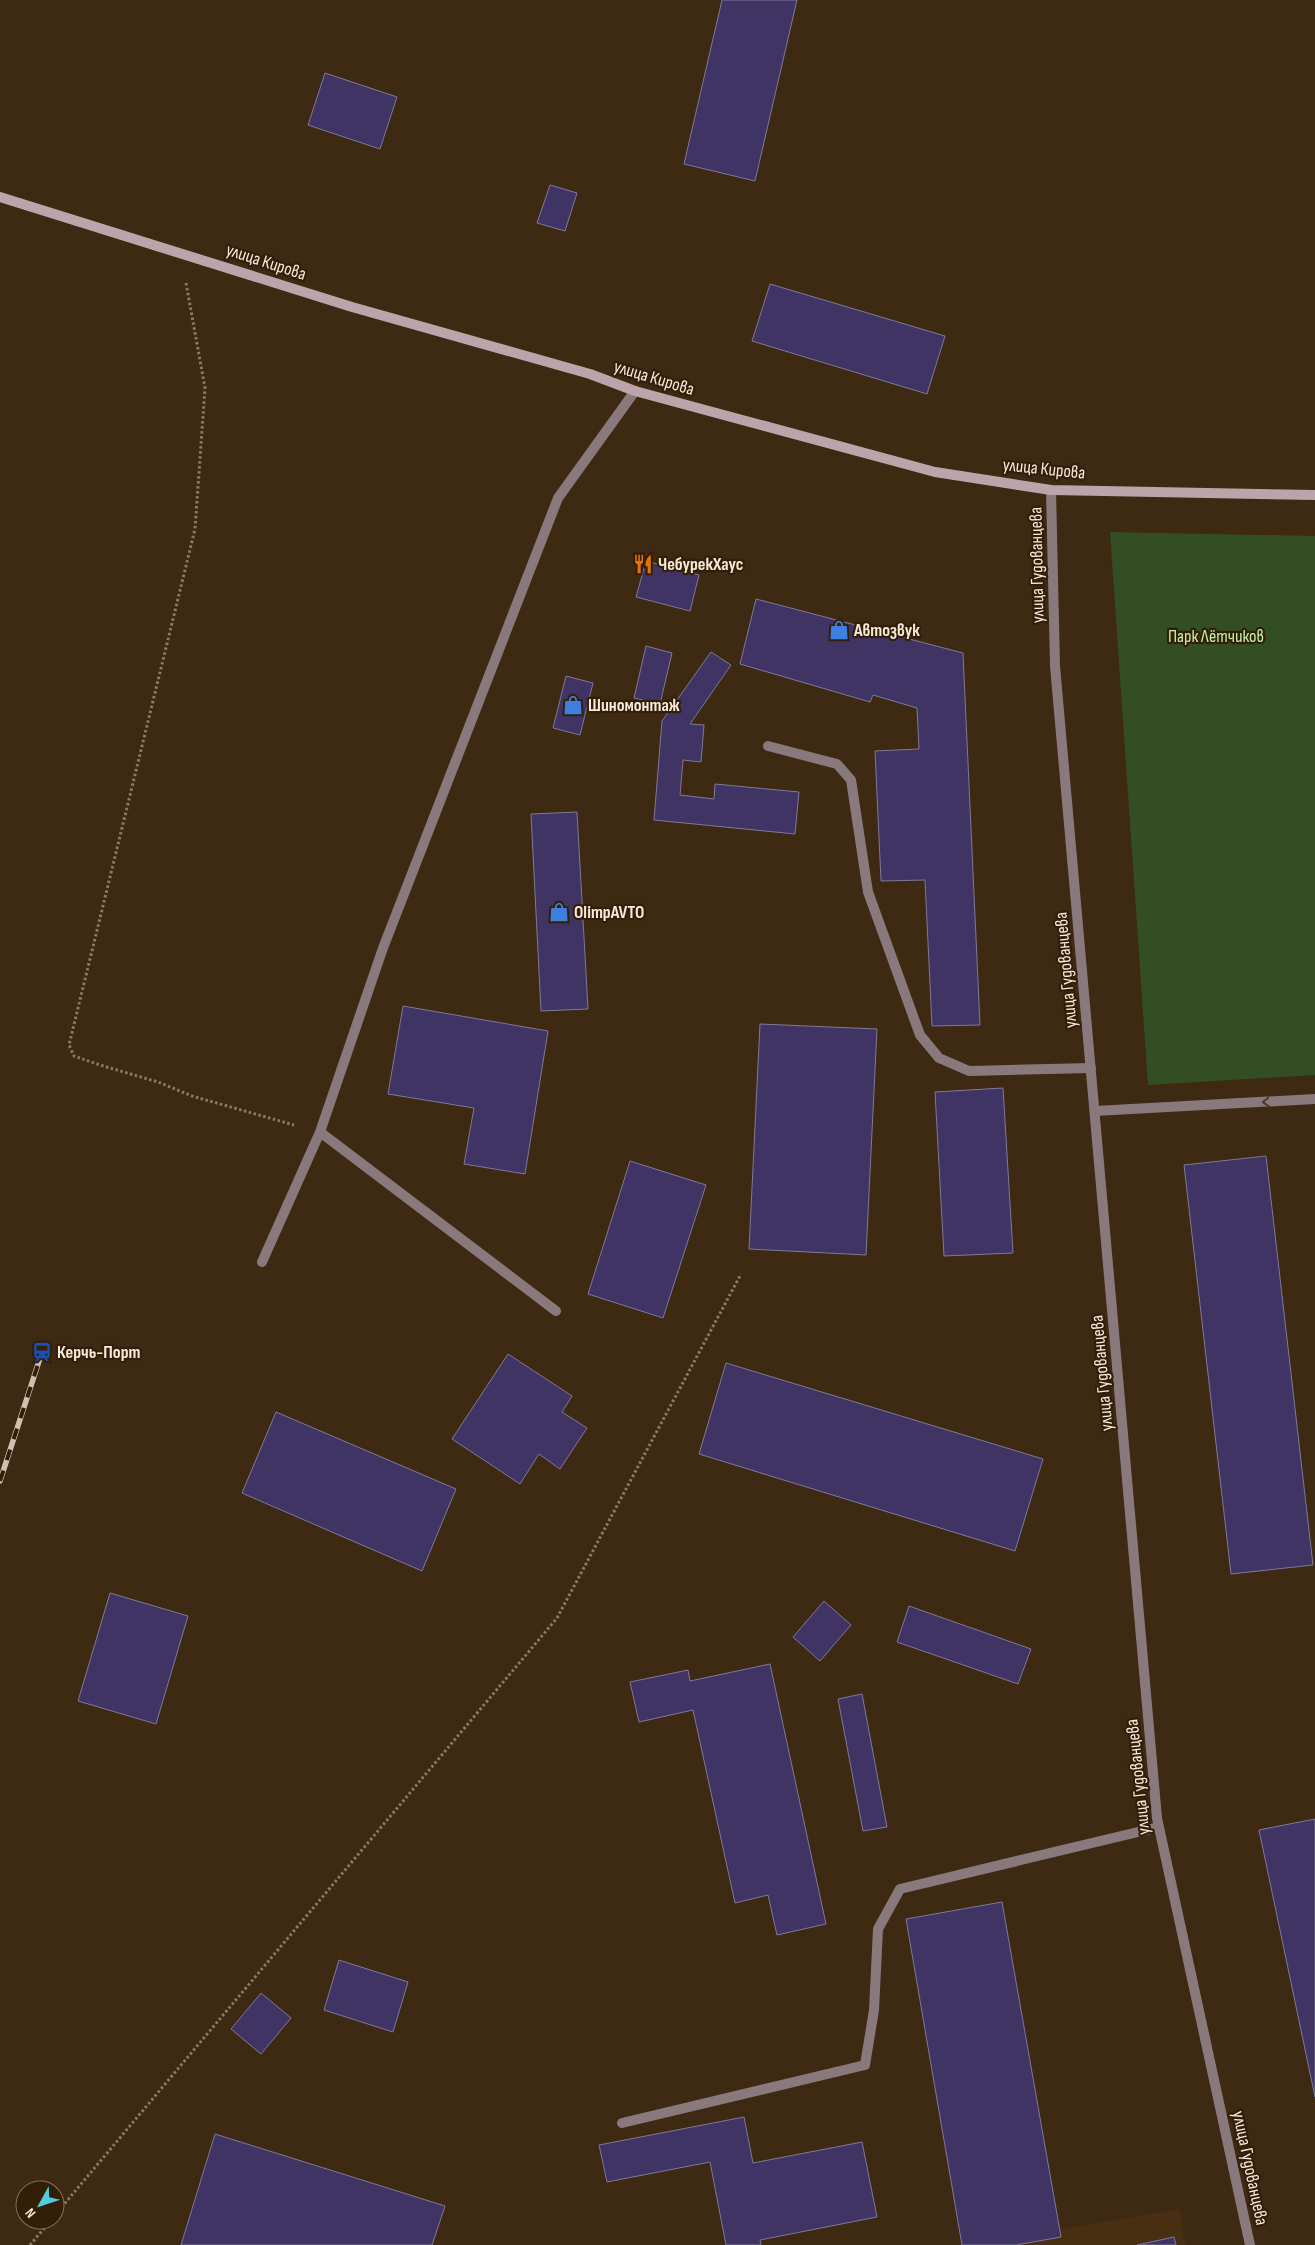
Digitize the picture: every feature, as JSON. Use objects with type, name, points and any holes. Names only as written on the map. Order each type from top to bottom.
[{"type":"main road","name":"улица Кирова","points":[[0,197],[352,306],[590,374],[635,391],[935,472],[1052,490],[1315,496]]},
{"type":"street","points":[[262,1262],[320,1132],[383,948],[558,498],[635,391]]},
{"type":"street","name":"улица Гудованцева","points":[[1052,490],[1055,666],[1092,1068],[1156,1818],[1250,2245]]},
{"type":"street","points":[[768,746],[837,764],[851,780],[868,892],[920,1035],[939,1058],[969,1071],[1092,1068]]},
{"type":"street","points":[[1095,1111],[1315,1100]]},
{"type":"street","points":[[320,1132],[556,1311]]},
{"type":"street","points":[[622,2123],[866,2065],[874,2010],[878,1929],[900,1890],[1159,1827]]},
{"type":"path","points":[[185,276],[204,388],[195,529],[69,1045],[74,1056],[158,1082],[192,1096],[320,1132]]},
{"type":"path","points":[[65,2203],[557,1618],[741,1274]]},
{"type":"path","points":[[30,2245],[42,2230]]},
{"type":"shaded area","points":[[1179,2209],[1185,2245],[971,2245]]},
{"type":"green space","name":"Парк Лётчиков","points":[[1110,532],[1315,536],[1315,1075],[1148,1085]]},
{"type":"building","points":[[722,0],[797,0],[755,181],[684,164]]},
{"type":"building","points":[[325,73],[397,97],[380,149],[308,125]]},
{"type":"building","points":[[550,185],[577,193],[565,231],[537,223]]},
{"type":"building","points":[[770,284],[945,336],[927,394],[752,341]]},
{"type":"building","points":[[646,561],[699,575],[690,611],[636,597]]},
{"type":"building","points":[[756,599],[963,653],[980,1025],[932,1026],[925,880],[881,881],[875,751],[919,749],[917,708],[873,695],[870,702],[740,664]]},
{"type":"building","points":[[646,646],[672,653],[660,704],[634,698]]},
{"type":"building","points":[[711,652],[731,665],[690,724],[704,725],[701,762],[683,760],[680,795],[714,799],[715,784],[799,792],[795,834],[654,820],[662,721]]},
{"type":"building","name":"Шиномонтаж","points":[[566,676],[593,683],[580,735],[553,728]]},
{"type":"building","name":"OlimpAVTO","points":[[577,812],[588,1009],[541,1011],[531,814]]},
{"type":"building","points":[[403,1006],[548,1031],[525,1174],[464,1164],[474,1108],[388,1094]]},
{"type":"building","points":[[760,1024],[877,1029],[866,1255],[749,1249]]},
{"type":"building","points":[[1003,1088],[1013,1253],[944,1256],[935,1092]]},
{"type":"building","points":[[1266,1156],[1313,1565],[1231,1574],[1184,1165]]},
{"type":"building","points":[[630,1161],[706,1185],[663,1318],[588,1294]]},
{"type":"building","points":[[508,1354],[572,1396],[562,1412],[587,1428],[560,1469],[539,1454],[520,1484],[452,1439]]},
{"type":"building","points":[[726,1363],[1043,1459],[1015,1551],[699,1454]]},
{"type":"building","points":[[276,1412],[456,1489],[422,1571],[242,1493]]},
{"type":"building","points":[[110,1593],[188,1616],[156,1724],[78,1701]]},
{"type":"building","points":[[824,1601],[851,1625],[820,1661],[793,1637]]},
{"type":"building","points":[[909,1606],[1031,1649],[1018,1684],[897,1642]]},
{"type":"building","points":[[770,1664],[826,1924],[777,1935],[768,1895],[735,1903],[693,1710],[639,1722],[630,1682],[688,1670],[690,1681]]},
{"type":"building","points":[[862,1694],[887,1827],[863,1831],[838,1699]]},
{"type":"building","points":[[1315,1819],[1315,2097],[1259,1830]]},
{"type":"building","points":[[1002,1902],[1061,2237],[1016,2245],[962,2245],[906,1919]]},
{"type":"building","points":[[339,1960],[408,1982],[393,2032],[324,2010]]},
{"type":"building","points":[[261,1993],[291,2018],[261,2054],[231,2029]]},
{"type":"building","points":[[744,2117],[753,2163],[862,2142],[877,2217],[760,2240],[761,2245],[726,2245],[710,2162],[607,2182],[599,2145]]},
{"type":"building","points":[[215,2134],[445,2206],[432,2245],[181,2245]]},
{"type":"building","points":[[1174,2237],[1176,2245],[1137,2245]]},
{"type":"railway","points":[[0,1481],[42,1352]]},
{"type":"place","name":"ЧебурекХаус","points":[[643,564]]},
{"type":"place","name":"Автозвук","points":[[839,630]]},
{"type":"place","name":"Шиномонтаж","points":[[573,705]]},
{"type":"place","name":"OlimpAVTO","points":[[559,912]]},
{"type":"place","name":"Керчь-Порт","points":[[42,1352]]}]
